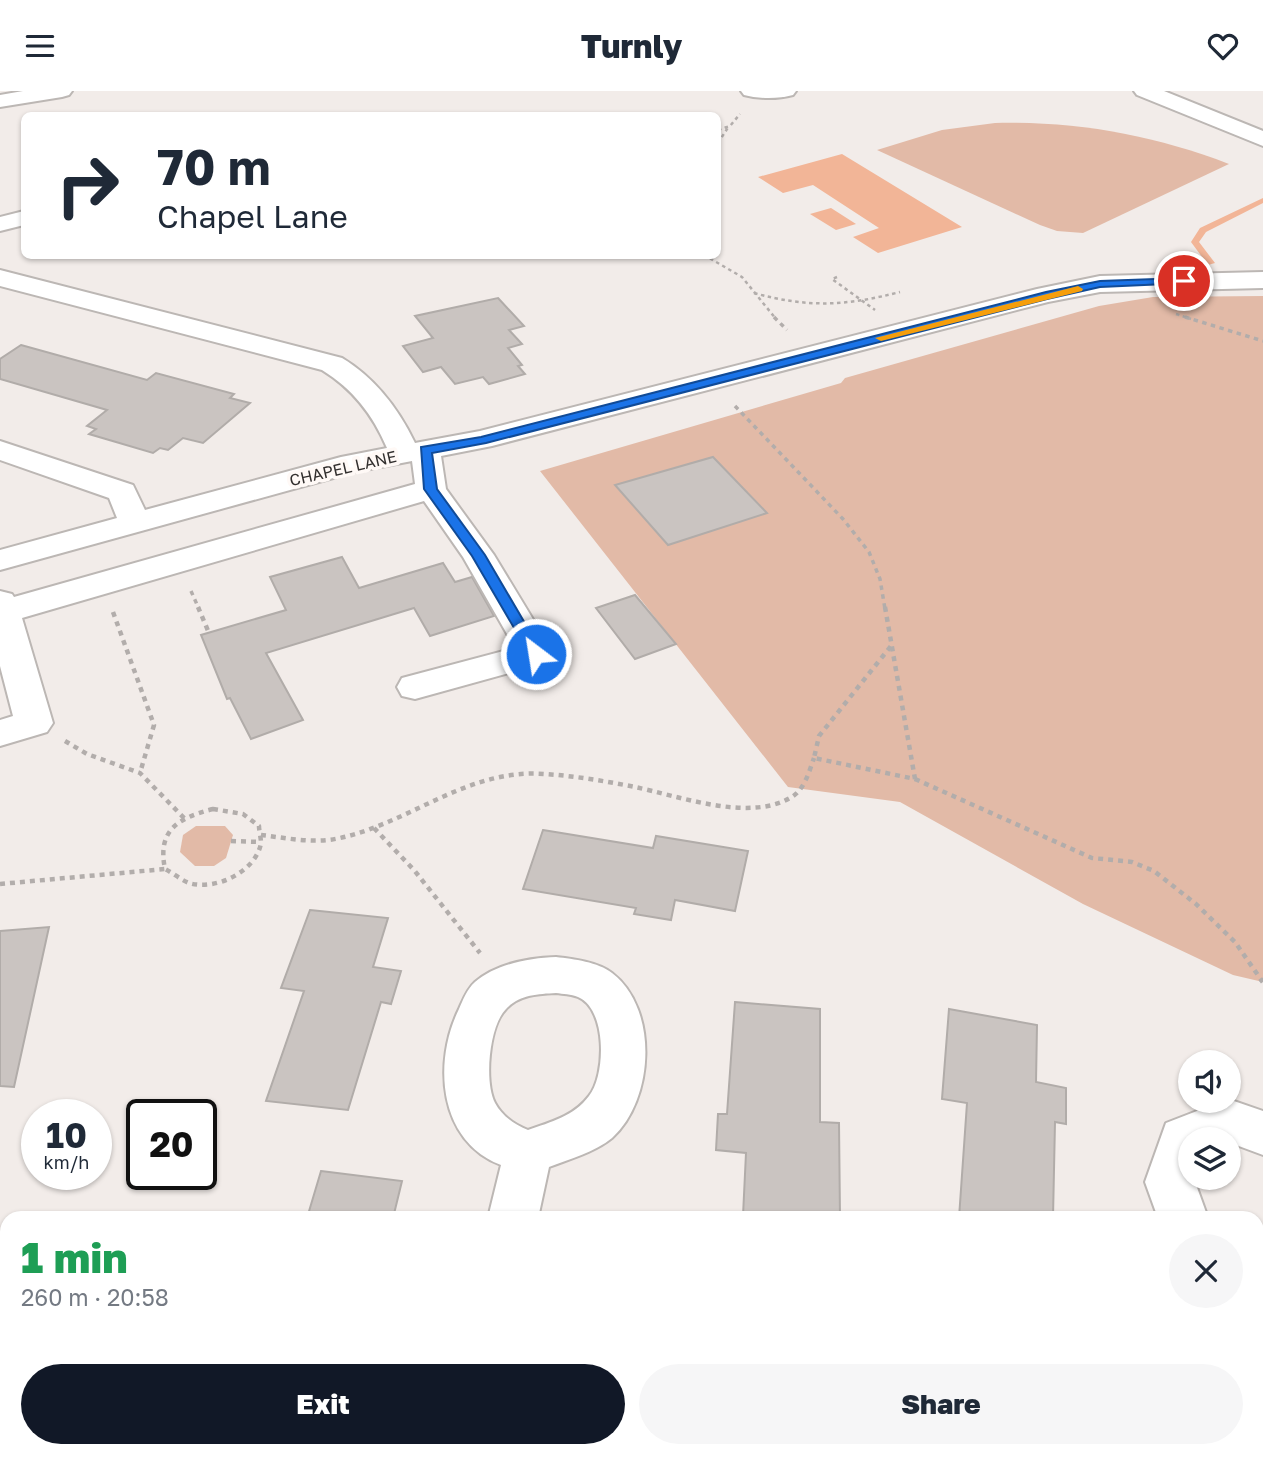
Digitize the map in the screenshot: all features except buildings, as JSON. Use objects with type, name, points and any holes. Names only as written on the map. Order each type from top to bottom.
[{"type":"street","points":[[0,101],[62,91]]},
{"type":"street","points":[[751,91],[786,91]]},
{"type":"street","points":[[1144,91],[1263,139]]},
{"type":"street","points":[[0,224],[21,219]]},
{"type":"street","points":[[0,278],[331,364],[362,384],[396,432],[415,452],[431,489],[478,555],[536,654],[415,687]]},
{"type":"street","name":"CHAPEL LANE","points":[[0,560],[352,463],[481,440],[1046,295],[1100,284],[1263,280]]},
{"type":"street","points":[[0,450],[122,492],[135,523]]},
{"type":"street","points":[[0,733],[34,723],[1,607],[103,583],[431,489]]},
{"type":"street","points":[[556,975],[597,985],[614,1003],[622,1025],[625,1048],[611,1103],[597,1121],[579,1133],[527,1152],[499,1140],[480,1122],[471,1104],[465,1076],[467,1047],[477,1018],[489,996],[509,983],[530,977],[556,975]]},
{"type":"street","points":[[1180,1211],[1170,1182],[1183,1138],[1228,1120],[1263,1133]]},
{"type":"street","points":[[514,1211],[527,1152]]},
{"type":"path","points":[[721,139],[730,126]]},
{"type":"path","points":[[709,259],[738,273],[813,355]]},
{"type":"path","points":[[837,277],[832,279],[882,314]]},
{"type":"path","points":[[754,293],[783,301],[824,307],[864,302],[900,292]]},
{"type":"path","points":[[712,381],[843,519],[869,552],[880,579],[915,779]]},
{"type":"path","points":[[179,562],[209,633]]},
{"type":"path","points":[[103,583],[154,725],[140,773]]},
{"type":"path","points":[[231,841],[312,841],[339,838],[374,828],[488,779],[519,773],[631,786],[731,806],[768,806],[790,799],[801,789],[814,758],[819,736],[891,646]]},
{"type":"path","points":[[34,723],[88,754],[140,773],[185,820]]},
{"type":"path","points":[[814,758],[915,779],[1092,858],[1116,859],[1145,866],[1170,881],[1245,951],[1252,969],[1263,982]]},
{"type":"path","points":[[230,809],[245,813],[256,822],[261,839],[260,852],[251,865],[237,876],[220,883],[189,884],[175,879],[165,870],[162,846],[169,833],[197,813],[230,809]]},
{"type":"path","points":[[374,828],[414,870],[485,960],[509,983]]},
{"type":"path","points":[[0,884],[165,870]]},
{"type":"shaded area","points":[[995,123],[1055,124],[1114,132],[1172,145],[1229,164],[1083,233],[1057,231],[1040,225],[877,150],[942,130]]},
{"type":"shaded area","points":[[842,154],[962,227],[878,253],[853,237],[879,228],[813,185],[783,193],[758,177]]},
{"type":"shaded area","points":[[831,208],[856,224],[836,230],[810,214]]},
{"type":"shaded area","points":[[1263,296],[1263,982],[1233,975],[1083,904],[900,802],[788,787],[540,471],[841,383],[845,378],[1099,306],[1153,297]]},
{"type":"shaded area","points":[[196,826],[225,826],[233,835],[226,858],[214,866],[195,866],[180,852],[183,835]]},
{"type":"waterway","points":[[1211,263],[1195,242],[1203,230],[1263,200]]},
{"type":"slow traffic","points":[[881,338],[1078,289]]},
{"type":"route","points":[[536,654],[478,555],[431,489],[425,450],[481,440],[1046,295],[1100,284],[1184,281]]}]
